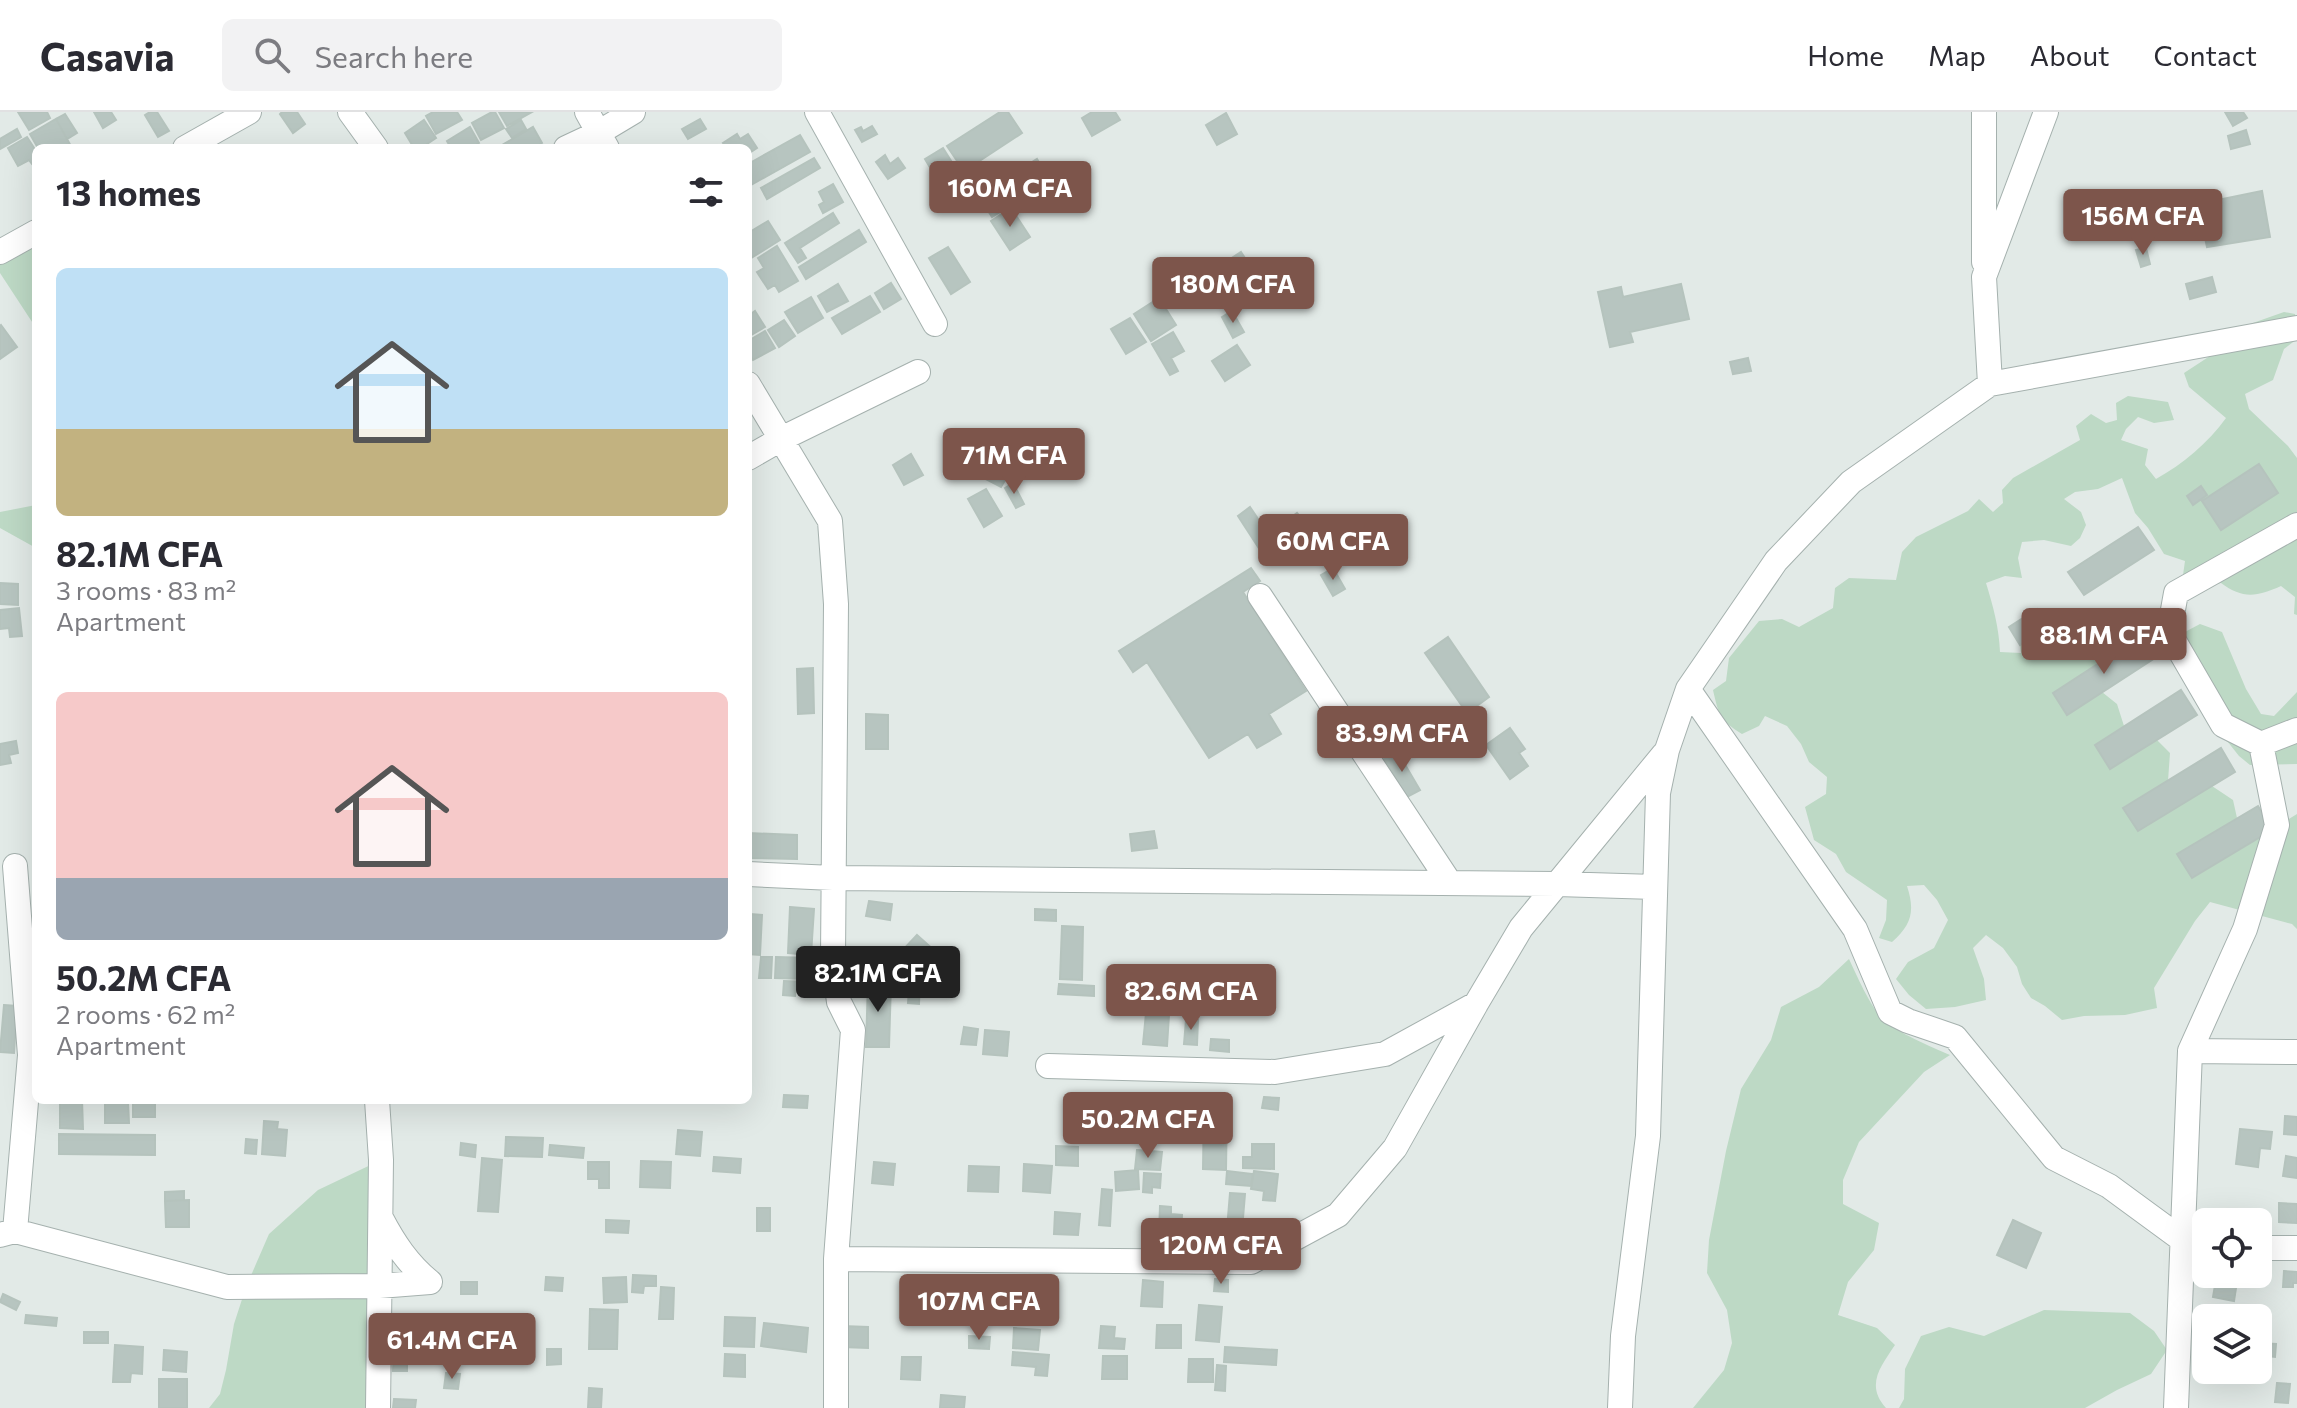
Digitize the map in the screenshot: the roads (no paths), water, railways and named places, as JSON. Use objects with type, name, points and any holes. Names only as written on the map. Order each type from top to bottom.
[{"type":"street","points":[[192,144],[249,112]]},
{"type":"street","points":[[350,112],[373,144]]},
{"type":"street","points":[[573,144],[633,112]]},
{"type":"street","points":[[817,112],[935,324]]},
{"type":"street","points":[[1984,112],[1984,277],[1990,384]]},
{"type":"street","points":[[1984,277],[2046,112]]},
{"type":"street","points":[[0,252],[32,234]]},
{"type":"street","points":[[1620,1408],[1623,1336],[1648,1136],[1658,793],[1667,750],[1688,689],[1776,561],[1851,482],[1990,384],[2297,328]]},
{"type":"street","points":[[752,456],[918,372]]},
{"type":"street","points":[[752,391],[830,521],[836,604],[833,956],[839,1002],[853,1030],[836,1259],[836,1408]]},
{"type":"street","points":[[2297,525],[2176,593],[2169,632],[2223,725],[2261,744],[2297,730]]},
{"type":"street","points":[[1260,596],[1450,883]]},
{"type":"street","points":[[1688,689],[1855,929],[1890,1012],[1955,1037],[2054,1158],[2109,1186],[2191,1245]]},
{"type":"street","points":[[2176,1408],[2191,1245],[2190,1051],[2245,929],[2277,825],[2261,744]]},
{"type":"street","points":[[836,1259],[1251,1262],[1338,1215],[1395,1148],[1521,928],[1667,750]]},
{"type":"street","points":[[17,865],[32,1044]]},
{"type":"street","points":[[752,874],[833,878],[1655,887]]},
{"type":"street","points":[[1048,1066],[1275,1072],[1385,1054],[1476,1004]]},
{"type":"street","points":[[2190,1051],[2297,1052]]},
{"type":"street","points":[[32,1063],[8,1233],[227,1287],[379,1286],[430,1282],[397,1248],[380,1217]]},
{"type":"street","points":[[377,1104],[381,1160],[378,1408]]},
{"type":"street","points":[[2272,1248],[2297,1248]]}]
